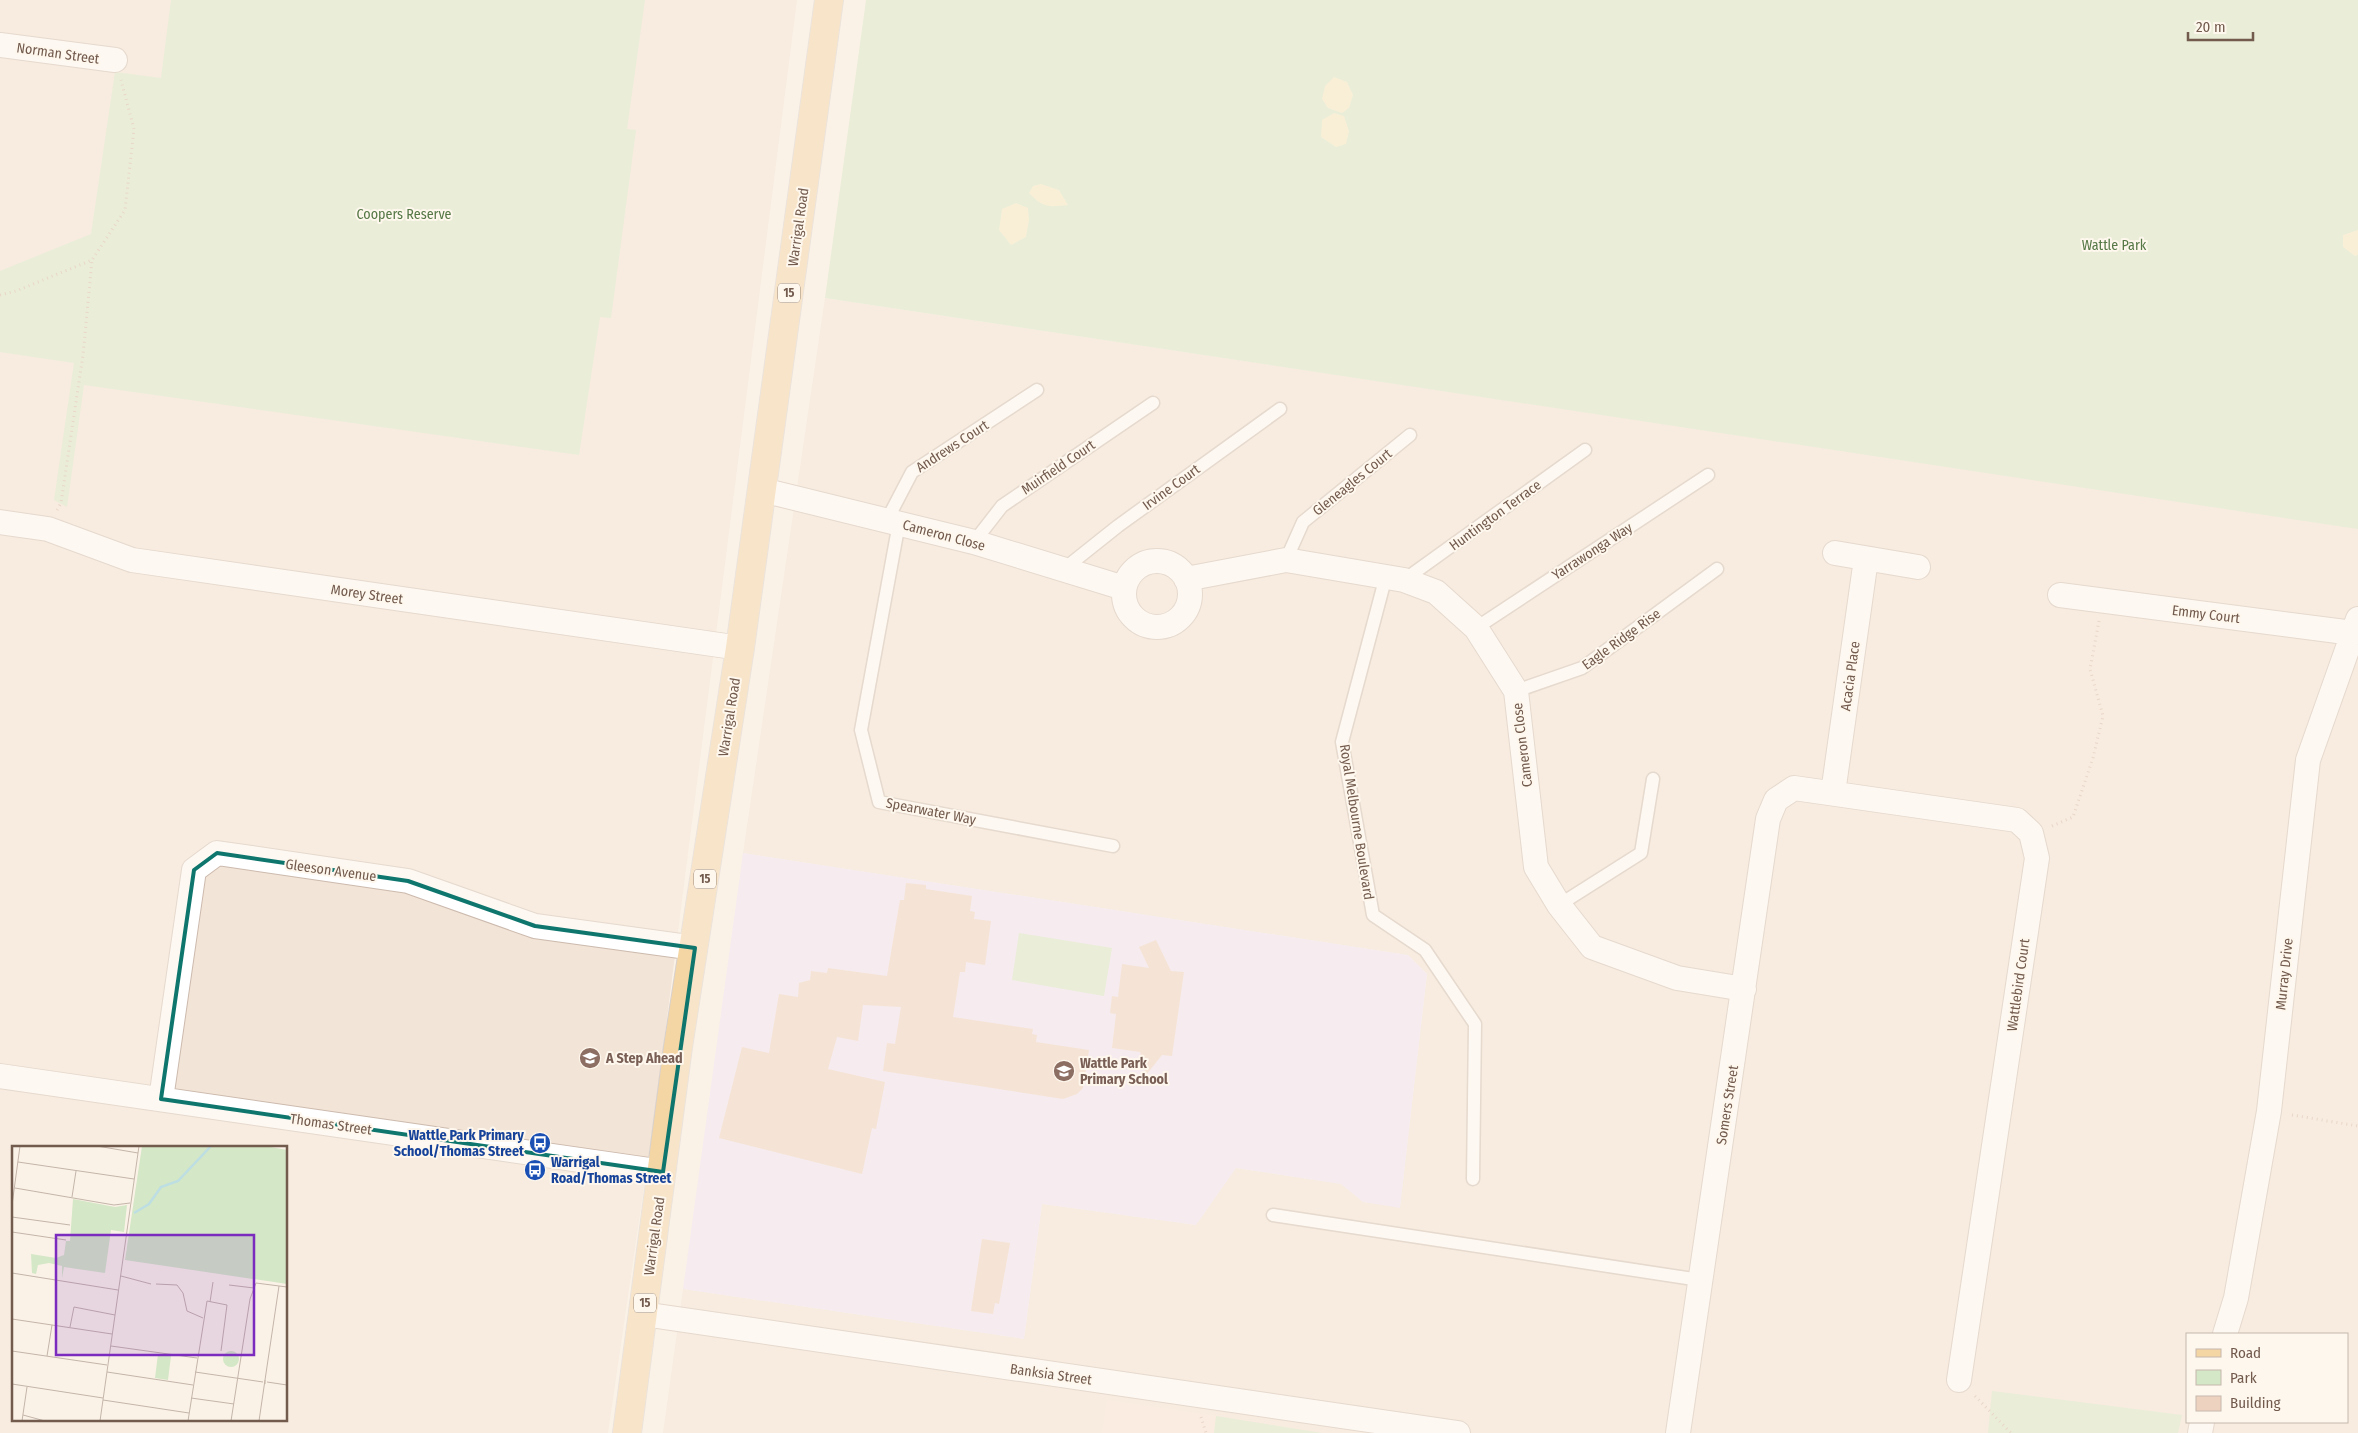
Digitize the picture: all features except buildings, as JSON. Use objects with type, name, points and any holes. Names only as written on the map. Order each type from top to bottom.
[{"type":"main road","name":"Warrigal Road","points":[[627,1433],[663,1172],[678,1046],[695,948],[740,648],[829,0]]},
{"type":"street","name":"Norman Street","points":[[0,45],[115,60]]},
{"type":"street","name":"Cameron Close","points":[[762,490],[974,542],[1124,588]]},
{"type":"street","name":"Morey Street","points":[[0,522],[48,529],[132,560],[740,648]]},
{"type":"street","points":[[1835,553],[1918,567]]},
{"type":"street","name":"Acacia Place","points":[[1833,793],[1866,559]]},
{"type":"street","name":"Cameron Close","points":[[1186,579],[1286,560],[1395,578],[1436,592],[1476,628],[1516,691],[1536,867],[1559,905],[1592,947],[1676,978],[1744,989]]},
{"type":"street","points":[[1152,561],[1172,565],[1186,579],[1189,588],[1187,607],[1182,615],[1166,626],[1154,627],[1142,624],[1133,618],[1127,609],[1124,599],[1124,588],[1134,570],[1152,561]]},
{"type":"street","name":"Emmy Court","points":[[2060,595],[2355,626]]},
{"type":"street","name":"Murray Drive","points":[[2225,1333],[2236,1298],[2269,1111],[2308,760],[2355,626]]},
{"type":"street","name":"Somers Street","points":[[1678,1433],[1768,819],[1776,800],[1794,788],[1833,793]]},
{"type":"street","points":[[1833,793],[2017,820],[2031,834]]},
{"type":"street","name":"Wattlebird Court","points":[[1959,1380],[2037,858],[2031,834]]},
{"type":"street","name":"Gleeson Avenue","points":[[161,1098],[194,870],[217,854],[408,881],[535,926],[695,948]]},
{"type":"street","name":"Thomas Street","points":[[0,1076],[663,1172]]},
{"type":"street","name":"Banksia Street","points":[[643,1314],[1458,1433]]},
{"type":"lane","name":"Andrews Court","points":[[893,522],[912,472],[1037,390]]},
{"type":"lane","name":"Muirfield Court","points":[[974,542],[1002,506],[1153,403]]},
{"type":"lane","name":"Irvine Court","points":[[1064,569],[1118,526],[1280,409]]},
{"type":"lane","name":"Gleneagles Court","points":[[1286,560],[1303,522],[1410,435]]},
{"type":"lane","name":"Huntington Terrace","points":[[1395,578],[1585,450]]},
{"type":"lane","name":"Yarrawonga Way","points":[[1476,628],[1708,475]]},
{"type":"lane","name":"Spearwater Way","points":[[893,522],[861,730],[879,802],[1114,846]]},
{"type":"lane","name":"Eagle Ridge Rise","points":[[1516,691],[1582,668],[1717,569]]},
{"type":"lane","name":"Royal Melbourne Boulevard","points":[[1395,578],[1342,742],[1373,915],[1425,950],[1475,1024],[1473,1179]]},
{"type":"lane","points":[[1559,905],[1641,853],[1653,779]]},
{"type":"lane","points":[[1274,1215],[1700,1280]]},
{"type":"path","points":[[48,529],[61,503],[82,355],[92,260],[125,210],[134,129],[115,60]]},
{"type":"path","points":[[0,295],[16,291],[92,260]]},
{"type":"path","points":[[2031,834],[2073,818],[2092,758],[2103,716],[2090,669],[2103,601]]},
{"type":"path","points":[[2269,1111],[2358,1126]]},
{"type":"path","points":[[1959,1380],[2011,1433]]},
{"type":"highlighted area","points":[[217,853],[408,881],[535,926],[695,948],[663,1172],[161,1099],[194,870]]},
{"type":"shaded area","points":[[0,0],[797,0],[655,1112],[608,1433],[0,1433]]},
{"type":"shaded area","points":[[825,298],[2358,528],[2358,1433],[663,1433],[683,1289],[1024,1339],[1042,1204],[1196,1225],[1236,1168],[1341,1184],[1363,1202],[1400,1207],[1427,974],[1408,955],[743,853]]},
{"type":"shaded area","name":"Wattle Park Primary School","points":[[743,853],[1408,955],[1427,974],[1400,1208],[1363,1202],[1341,1184],[1236,1168],[1196,1225],[1042,1204],[1024,1339],[683,1289]]},
{"type":"shaded area","points":[[1107,1400],[1216,1416],[1214,1433],[1102,1433]]},
{"type":"green space","name":"Coopers Reserve","points":[[171,0],[645,0],[627,129],[636,130],[611,318],[600,317],[579,455],[84,385],[67,507],[54,500],[74,363],[0,352],[0,271],[91,234],[115,72],[161,78]]},
{"type":"green space","name":"Wattle Park","points":[[866,0],[2358,0],[2358,529],[825,298]]},
{"type":"green space","points":[[1019,933],[1112,948],[1104,996],[1012,980]]},
{"type":"green space","points":[[1992,1391],[2182,1415],[2178,1433],[1988,1433]]},
{"type":"green space","points":[[1216,1416],[1322,1433],[1214,1433]]},
{"type":"sand","points":[[1334,77],[1347,82],[1353,95],[1349,108],[1342,113],[1328,108],[1322,99],[1325,86]]},
{"type":"sand","points":[[1334,113],[1344,116],[1349,131],[1346,144],[1336,147],[1321,137],[1322,120]]},
{"type":"sand","points":[[1041,184],[1059,190],[1068,205],[1051,206],[1038,201],[1029,193],[1033,186]]},
{"type":"sand","points":[[1016,203],[1028,208],[1029,220],[1026,237],[1011,245],[999,230],[1002,209]]},
{"type":"sand","points":[[2358,230],[2358,255],[2355,256],[2343,247],[2343,235]]},
{"type":"place","name":"A Step Ahead","points":[[590,1058]]},
{"type":"place","name":"Wattle Park Primary School","points":[[1064,1071]]},
{"type":"place","name":"Wattle Park Primary School/Thomas Street","points":[[540,1143]]},
{"type":"place","name":"Warrigal Road/Thomas Street","points":[[535,1170]]}]
